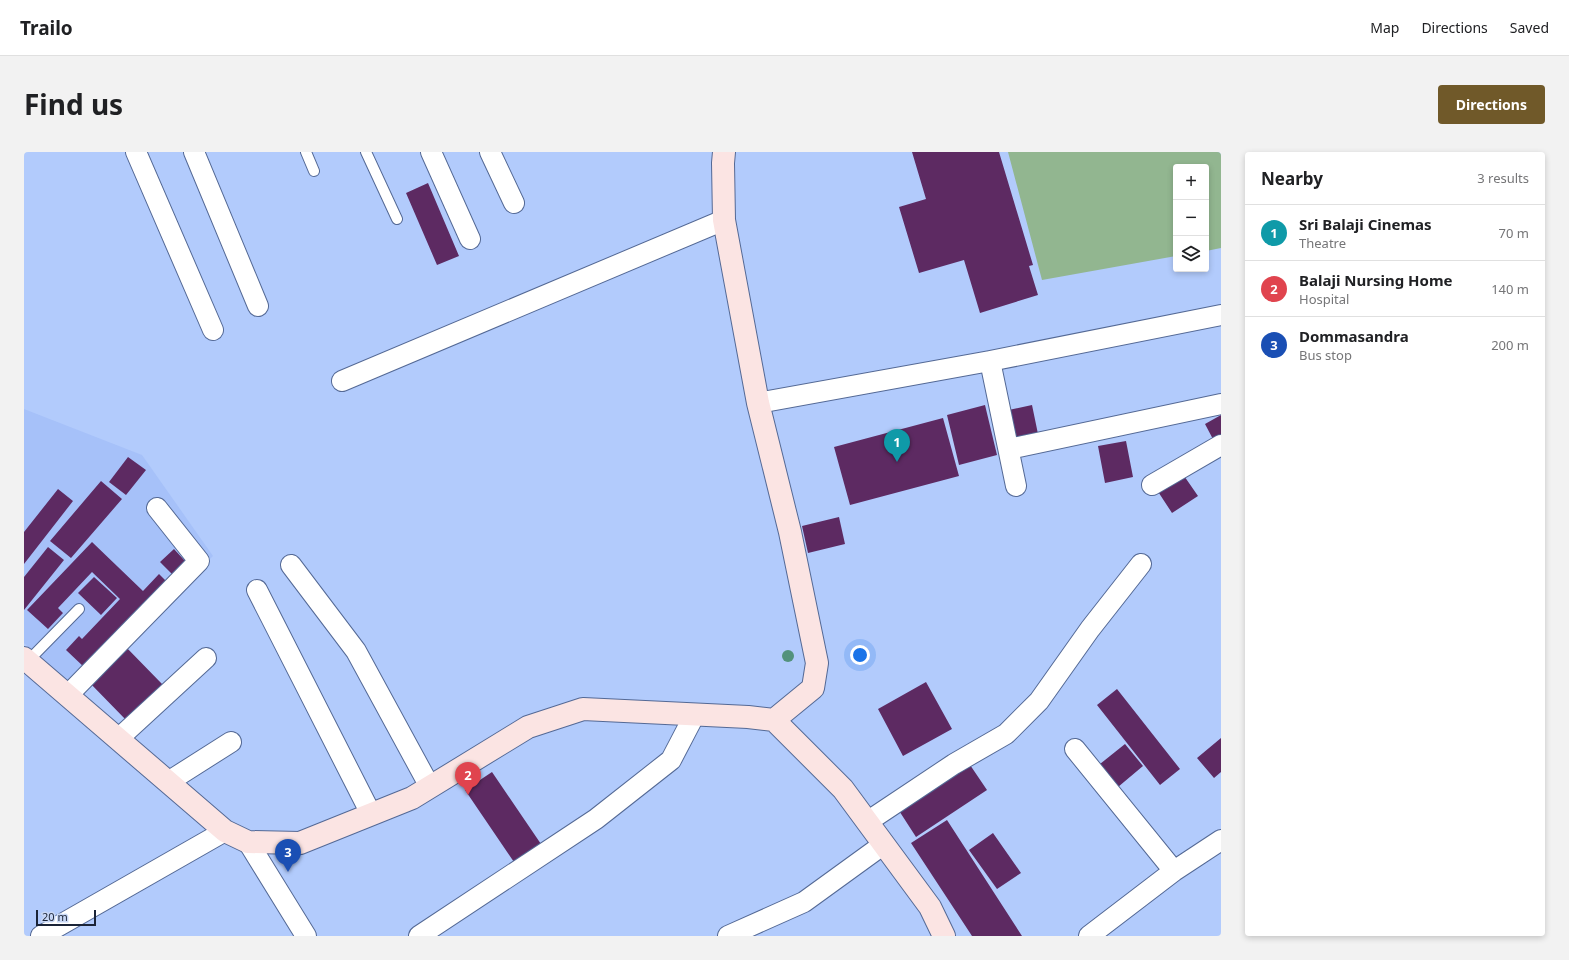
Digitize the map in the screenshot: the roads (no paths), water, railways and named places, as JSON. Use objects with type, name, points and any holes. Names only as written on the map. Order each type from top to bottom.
[{"type":"street","points":[[136,152],[213,330]]},
{"type":"street","points":[[194,152],[258,306]]},
{"type":"street","points":[[430,152],[470,239]]},
{"type":"street","points":[[490,152],[514,203]]},
{"type":"street","points":[[724,152],[724,220],[758,402],[790,532],[817,663],[813,688],[774,720]]},
{"type":"street","points":[[342,381],[724,220]]},
{"type":"street","points":[[758,402],[990,361],[1221,316]]},
{"type":"street","points":[[990,361],[1016,486]]},
{"type":"street","points":[[1009,449],[1221,404]]},
{"type":"street","points":[[1152,485],[1221,445]]},
{"type":"street","points":[[68,695],[199,562],[158,508]]},
{"type":"street","points":[[867,822],[954,764],[1006,734],[1039,701],[1090,629],[1141,564]]},
{"type":"street","points":[[291,566],[356,651],[430,787]]},
{"type":"street","points":[[257,590],[371,814]]},
{"type":"street","points":[[118,739],[206,658]]},
{"type":"street","points":[[26,659],[225,832],[248,842],[300,844],[412,798],[528,727],[583,709],[748,717],[774,720],[843,789],[930,906],[944,936]]},
{"type":"street","points":[[419,936],[596,819],[664,765],[670,760],[695,714]]},
{"type":"street","points":[[168,782],[232,742]]},
{"type":"street","points":[[1075,748],[1174,871]]},
{"type":"street","points":[[41,936],[225,832]]},
{"type":"street","points":[[1089,936],[1174,871],[1221,841]]},
{"type":"street","points":[[248,842],[300,933]]},
{"type":"street","points":[[728,936],[804,902],[884,844]]},
{"type":"lane","points":[[306,152],[314,171]]},
{"type":"lane","points":[[366,152],[397,219]]},
{"type":"lane","points":[[26,659],[79,609]]},
{"type":"place","name":"Sri Balaji Cinemas","points":[[897,462]]},
{"type":"place","name":"Balaji Nursing Home","points":[[468,795]]},
{"type":"place","name":"Dommasandra","points":[[288,872]]}]
